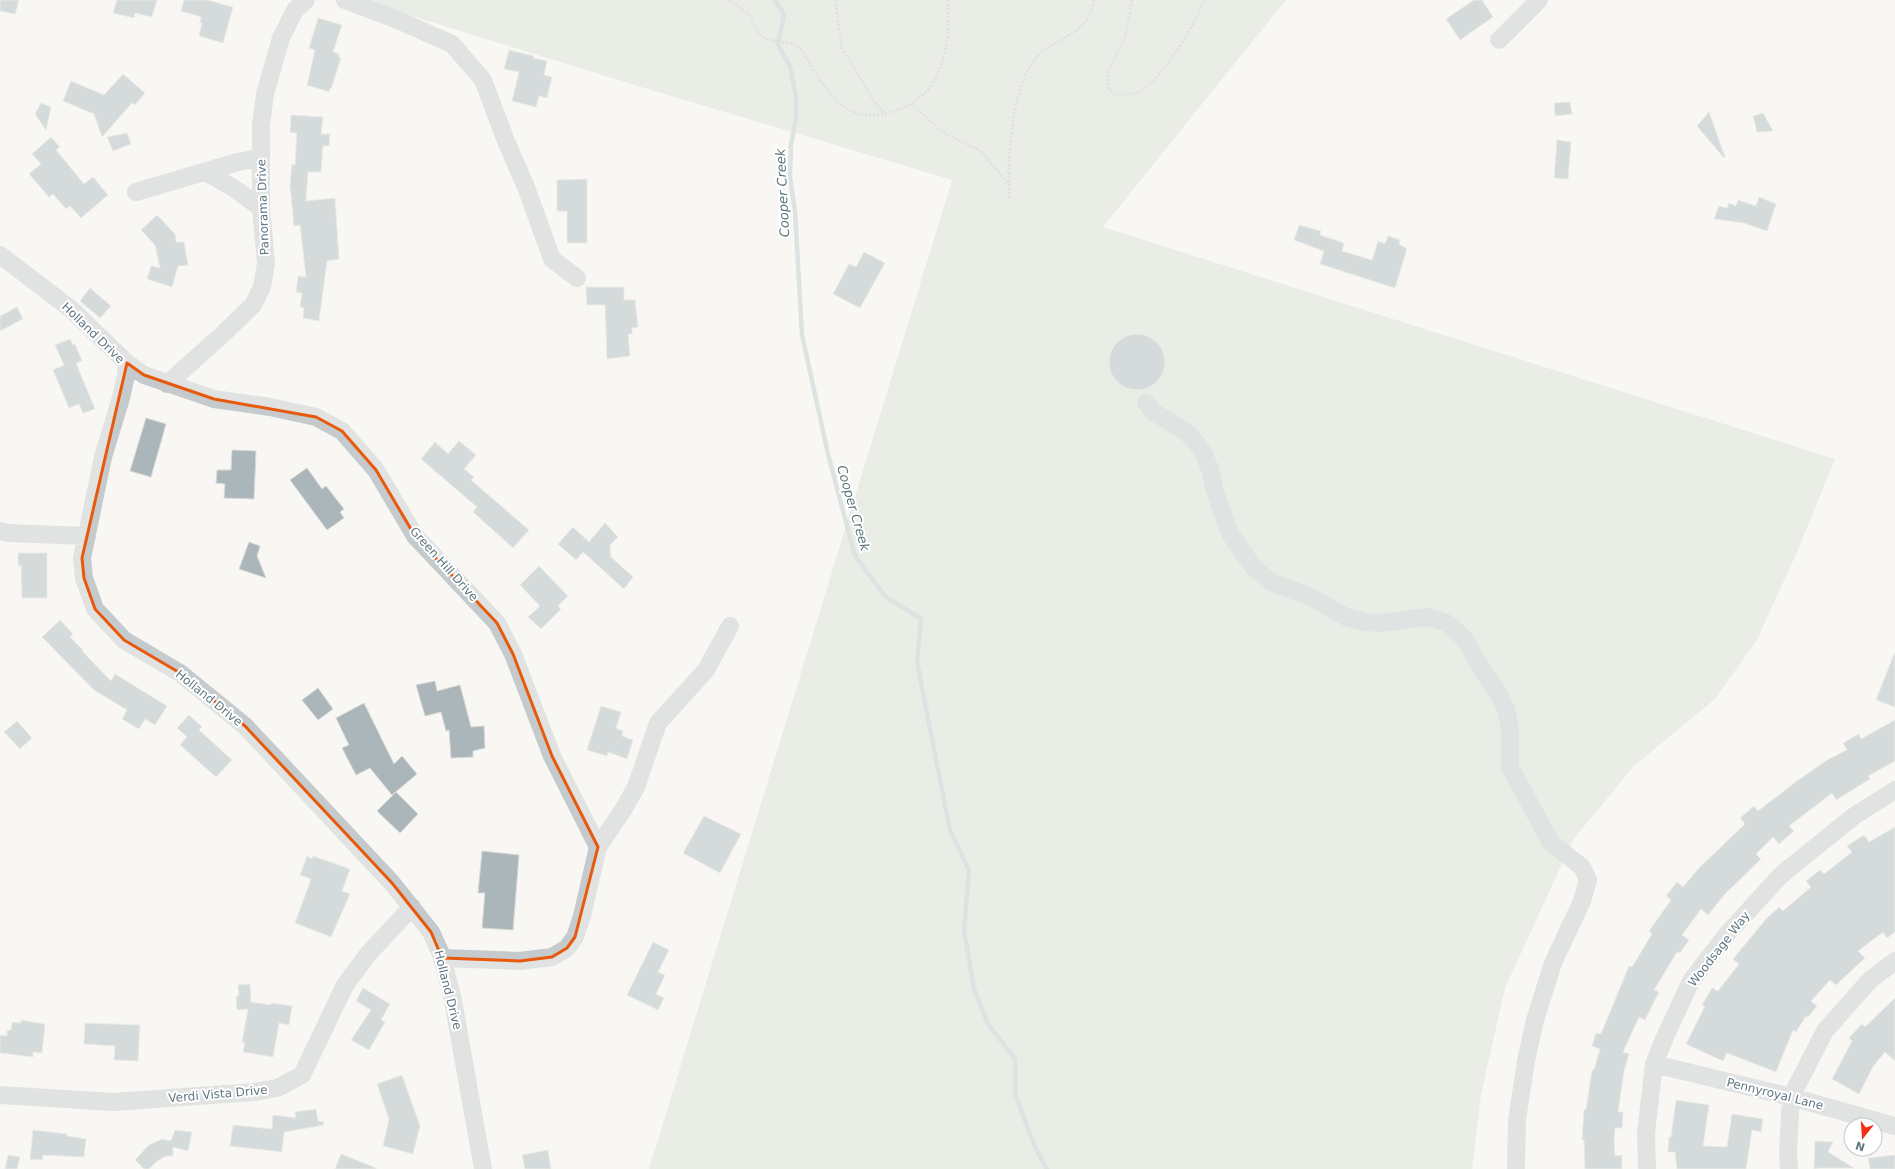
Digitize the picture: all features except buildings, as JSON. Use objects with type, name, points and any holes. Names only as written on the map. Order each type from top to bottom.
[{"type":"street","name":"Panorama Drive","points":[[167,384],[253,305],[262,288],[266,263],[261,208],[261,125],[267,87],[281,38],[295,10],[306,0]]},
{"type":"street","points":[[345,0],[393,18],[452,44],[483,80],[506,142],[526,187],[552,259],[576,278]]},
{"type":"street","points":[[1499,40],[1539,0]]},
{"type":"street","points":[[136,192],[234,163],[261,157]]},
{"type":"street","points":[[206,172],[232,187],[261,208]]},
{"type":"street","name":"Holland Drive","points":[[0,255],[71,309],[127,364],[121,398],[103,457],[82,558],[84,578],[95,609],[124,640],[180,673],[245,726],[392,883],[431,932],[442,958],[452,995],[483,1169]]},
{"type":"street","name":"Green Hill Drive","points":[[127,364],[144,375],[214,399],[270,407],[316,418],[342,431],[376,470],[415,536],[497,623],[514,654],[552,756],[598,847]]},
{"type":"street","points":[[1146,403],[1152,411],[1186,432],[1203,452],[1231,535],[1254,568],[1273,583],[1311,597],[1326,607],[1352,619],[1364,622],[1381,623],[1428,617],[1447,623],[1463,637],[1498,693],[1506,709],[1510,730],[1510,768],[1551,843],[1582,868],[1588,880],[1582,901],[1553,963],[1535,1020],[1526,1061],[1517,1120],[1516,1169]]},
{"type":"street","points":[[0,531],[8,533],[87,536]]},
{"type":"street","points":[[442,958],[520,961],[552,957],[567,948],[575,937],[582,916],[598,847],[623,810],[636,787],[658,722],[706,670],[730,626]]},
{"type":"street","name":"Woodsage Way","points":[[1647,1169],[1646,1133],[1654,1064],[1690,981],[1727,934],[1781,875],[1854,816],[1895,790]]},
{"type":"street","name":"Verdi Vista Drive","points":[[0,1095],[113,1102],[255,1092],[278,1088],[302,1075],[345,985],[369,953],[412,907]]},
{"type":"street","points":[[1789,1169],[1788,1152],[1791,1098],[1825,1031],[1870,980],[1895,961]]},
{"type":"street","name":"Pennyroyal Lane","points":[[1654,1064],[1791,1098],[1895,1126]]},
{"type":"path","points":[[729,0],[750,15],[758,32],[766,39],[792,44],[801,49],[839,104],[853,113],[868,117],[886,115],[911,104],[933,84],[943,59],[947,37],[948,0]]},
{"type":"path","points":[[835,0],[842,48],[876,104],[886,115]]},
{"type":"path","points":[[1010,198],[1009,185],[1013,125],[1021,87],[1029,70],[1040,53],[1057,41],[1077,30],[1088,18],[1094,0]]},
{"type":"path","points":[[1132,0],[1125,38],[1108,71],[1108,87],[1115,95],[1139,92],[1154,80],[1172,58],[1204,0]]},
{"type":"path","points":[[911,104],[944,133],[982,152],[1009,185]]},
{"type":"highlighted area","points":[[127,363],[144,375],[214,399],[316,417],[342,431],[376,470],[415,536],[497,623],[513,654],[552,756],[598,847],[575,937],[567,948],[552,957],[520,961],[442,958],[431,932],[392,883],[245,726],[180,673],[124,640],[95,609],[84,578],[82,558]]},
{"type":"shaded area","points":[[360,0],[1286,0],[1103,227],[1835,459],[1798,550],[1757,640],[1715,699],[1633,767],[1573,840],[1505,988],[1481,1095],[1472,1169],[649,1169],[952,180],[628,83]]},
{"type":"waterway","name":"Cooper Creek","points":[[775,0],[784,14],[778,45],[790,66],[796,97],[796,118],[791,144],[790,177],[795,211],[802,335],[828,454],[855,556],[885,596],[921,619],[917,662],[950,830],[969,870],[964,931],[974,989],[988,1024],[1015,1059],[1015,1094],[1035,1147],[1047,1169]]}]
